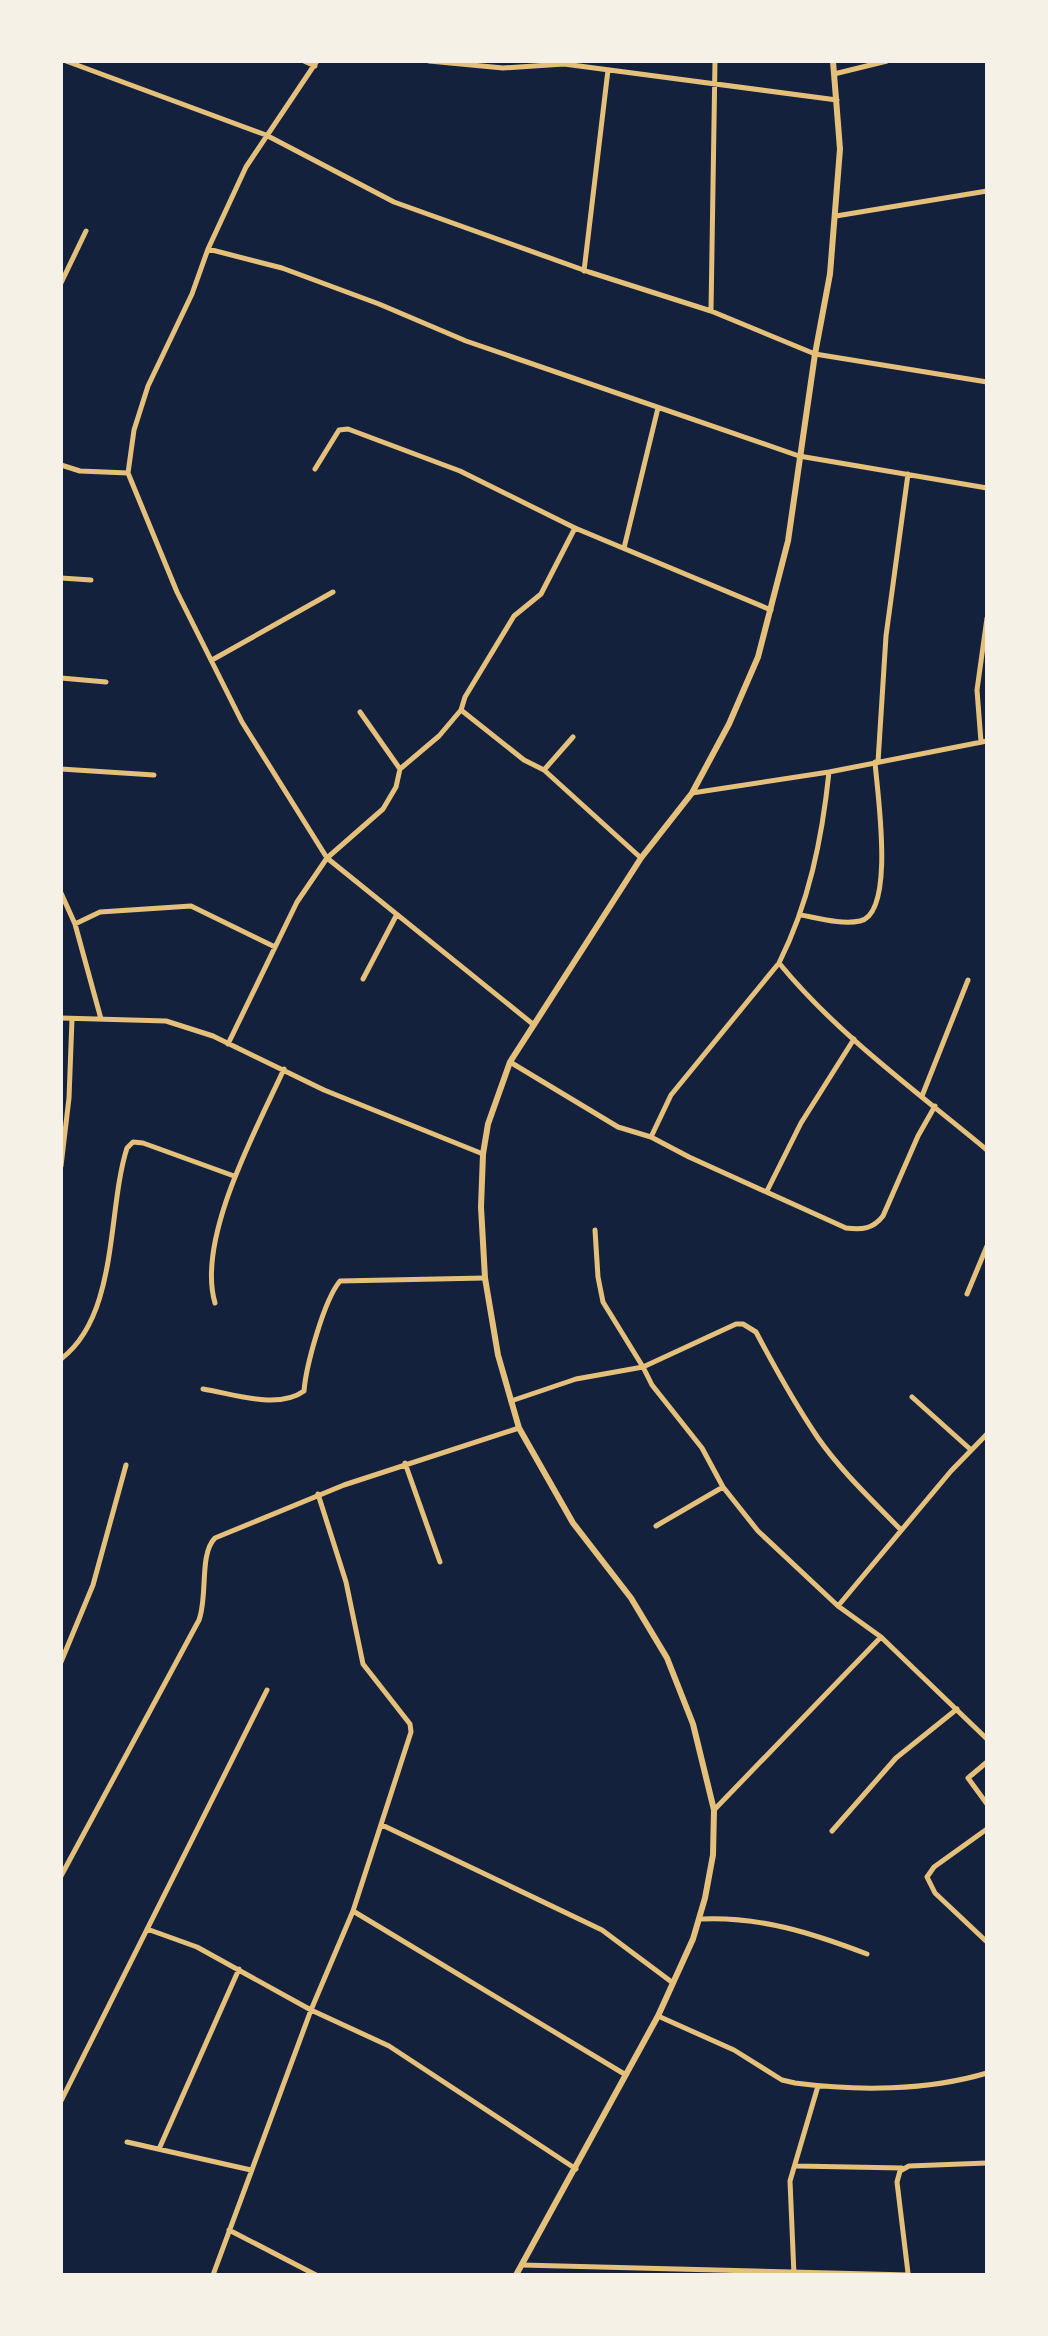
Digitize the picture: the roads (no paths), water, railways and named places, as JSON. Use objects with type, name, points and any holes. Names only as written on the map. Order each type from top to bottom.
[{"type":"street","points":[[66,61],[266,135],[394,202],[584,271],[711,311],[815,354],[987,382]]},
{"type":"street","points":[[304,61],[316,64],[246,167],[208,249],[192,294],[148,386],[134,430],[128,473],[177,592],[242,722],[327,858],[534,1025]]},
{"type":"street","points":[[429,61],[503,68],[564,64],[837,100]]},
{"type":"street","points":[[711,311],[715,61]]},
{"type":"street","points":[[516,2275],[576,2169],[673,1983],[700,1919],[713,1855],[715,1810],[693,1724],[662,1649],[631,1598],[573,1523],[519,1428],[498,1355],[485,1278],[481,1207],[483,1154],[488,1124],[510,1062],[641,858],[692,793],[750,680],[788,541],[815,354],[830,274],[840,149],[833,61]]},
{"type":"street","points":[[834,74],[887,61]]},
{"type":"street","points":[[584,271],[608,70]]},
{"type":"street","points":[[836,216],[987,191]]},
{"type":"street","points":[[61,283],[86,231]]},
{"type":"street","points":[[208,249],[282,268],[379,304],[466,341],[799,456],[987,488]]},
{"type":"street","points":[[624,548],[658,408]]},
{"type":"street","points":[[315,468],[339,430],[348,429],[460,471],[575,528],[771,610]]},
{"type":"street","points":[[61,465],[80,471],[128,473]]},
{"type":"street","points":[[801,915],[860,921],[870,915],[877,905],[882,867],[876,762],[886,636],[908,474]]},
{"type":"street","points":[[228,1044],[297,902],[327,858],[383,809],[396,786],[400,769],[439,736],[461,710],[465,697],[514,616],[541,594],[575,528]]},
{"type":"street","points":[[61,578],[92,580]]},
{"type":"street","points":[[212,660],[333,592]]},
{"type":"street","points":[[692,793],[829,772],[984,742],[977,690],[987,618]]},
{"type":"street","points":[[61,678],[106,682]]},
{"type":"street","points":[[461,710],[524,760],[544,771],[641,858]]},
{"type":"street","points":[[360,712],[400,769]]},
{"type":"street","points":[[544,771],[573,737]]},
{"type":"street","points":[[61,769],[154,775]]},
{"type":"street","points":[[651,1137],[671,1095],[779,963],[801,915],[820,838],[829,772]]},
{"type":"street","points":[[61,893],[75,924],[101,1019]]},
{"type":"street","points":[[75,924],[100,912],[191,906],[275,947]]},
{"type":"street","points":[[363,979],[396,916]]},
{"type":"street","points":[[779,963],[797,986],[855,1039],[987,1150]]},
{"type":"street","points":[[922,1096],[968,979]]},
{"type":"street","points":[[61,1018],[166,1021],[213,1036],[324,1090],[483,1154]]},
{"type":"street","points":[[61,1166],[69,1098],[72,1019]]},
{"type":"street","points":[[767,1191],[801,1123],[855,1039]]},
{"type":"street","points":[[510,1062],[618,1128],[651,1137],[846,1228],[869,1228],[883,1216],[918,1136],[935,1107]]},
{"type":"street","points":[[215,1303],[211,1270],[234,1176],[284,1069]]},
{"type":"street","points":[[61,1359],[84,1332],[98,1302],[108,1267],[127,1148],[133,1142],[143,1143],[234,1176]]},
{"type":"street","points":[[595,1230],[598,1277],[603,1302],[652,1385],[702,1448],[723,1488],[758,1531],[838,1606],[881,1637],[987,1739]]},
{"type":"street","points":[[968,1294],[987,1246]]},
{"type":"street","points":[[203,1389],[272,1400],[292,1400],[304,1391],[305,1375],[326,1305],[340,1281],[485,1278]]},
{"type":"street","points":[[511,1401],[576,1380],[643,1367],[736,1324],[750,1327],[756,1332],[786,1388],[820,1440],[849,1477],[901,1530]]},
{"type":"street","points":[[912,1398],[970,1449]]},
{"type":"street","points":[[61,1876],[199,1620],[206,1595],[209,1544],[224,1533],[318,1494],[405,1463],[519,1428]]},
{"type":"street","points":[[838,1606],[970,1449],[987,1434]]},
{"type":"street","points":[[405,1463],[440,1562]]},
{"type":"street","points":[[61,1662],[93,1585],[126,1465]]},
{"type":"street","points":[[656,1526],[723,1488]]},
{"type":"street","points":[[212,2275],[311,2010],[353,1911],[410,1741],[410,1724],[363,1664],[346,1582],[318,1494]]},
{"type":"street","points":[[715,1810],[881,1637]]},
{"type":"street","points":[[61,2101],[267,1690]]},
{"type":"street","points":[[832,1831],[896,1758],[957,1709]]},
{"type":"street","points":[[987,1762],[968,1778],[987,1804]]},
{"type":"street","points":[[382,1825],[602,1930],[673,1983]]},
{"type":"street","points":[[987,1829],[934,1867],[927,1877],[934,1893],[987,1942]]},
{"type":"street","points":[[353,1911],[626,2075]]},
{"type":"street","points":[[700,1919],[730,1917],[792,1928],[867,1954]]},
{"type":"street","points":[[146,1929],[185,1942],[311,2010],[389,2046],[576,2169]]},
{"type":"street","points":[[159,2149],[239,1969]]},
{"type":"street","points":[[658,2016],[734,2050],[782,2080],[818,2086],[927,2085],[987,2073]]},
{"type":"street","points":[[794,2274],[790,2181],[797,2166],[818,2086]]},
{"type":"street","points":[[127,2142],[251,2170]]},
{"type":"street","points":[[797,2166],[903,2168],[987,2163]]},
{"type":"street","points":[[522,2265],[794,2274],[909,2274],[897,2182],[903,2168]]},
{"type":"street","points":[[229,2230],[316,2275]]}]
